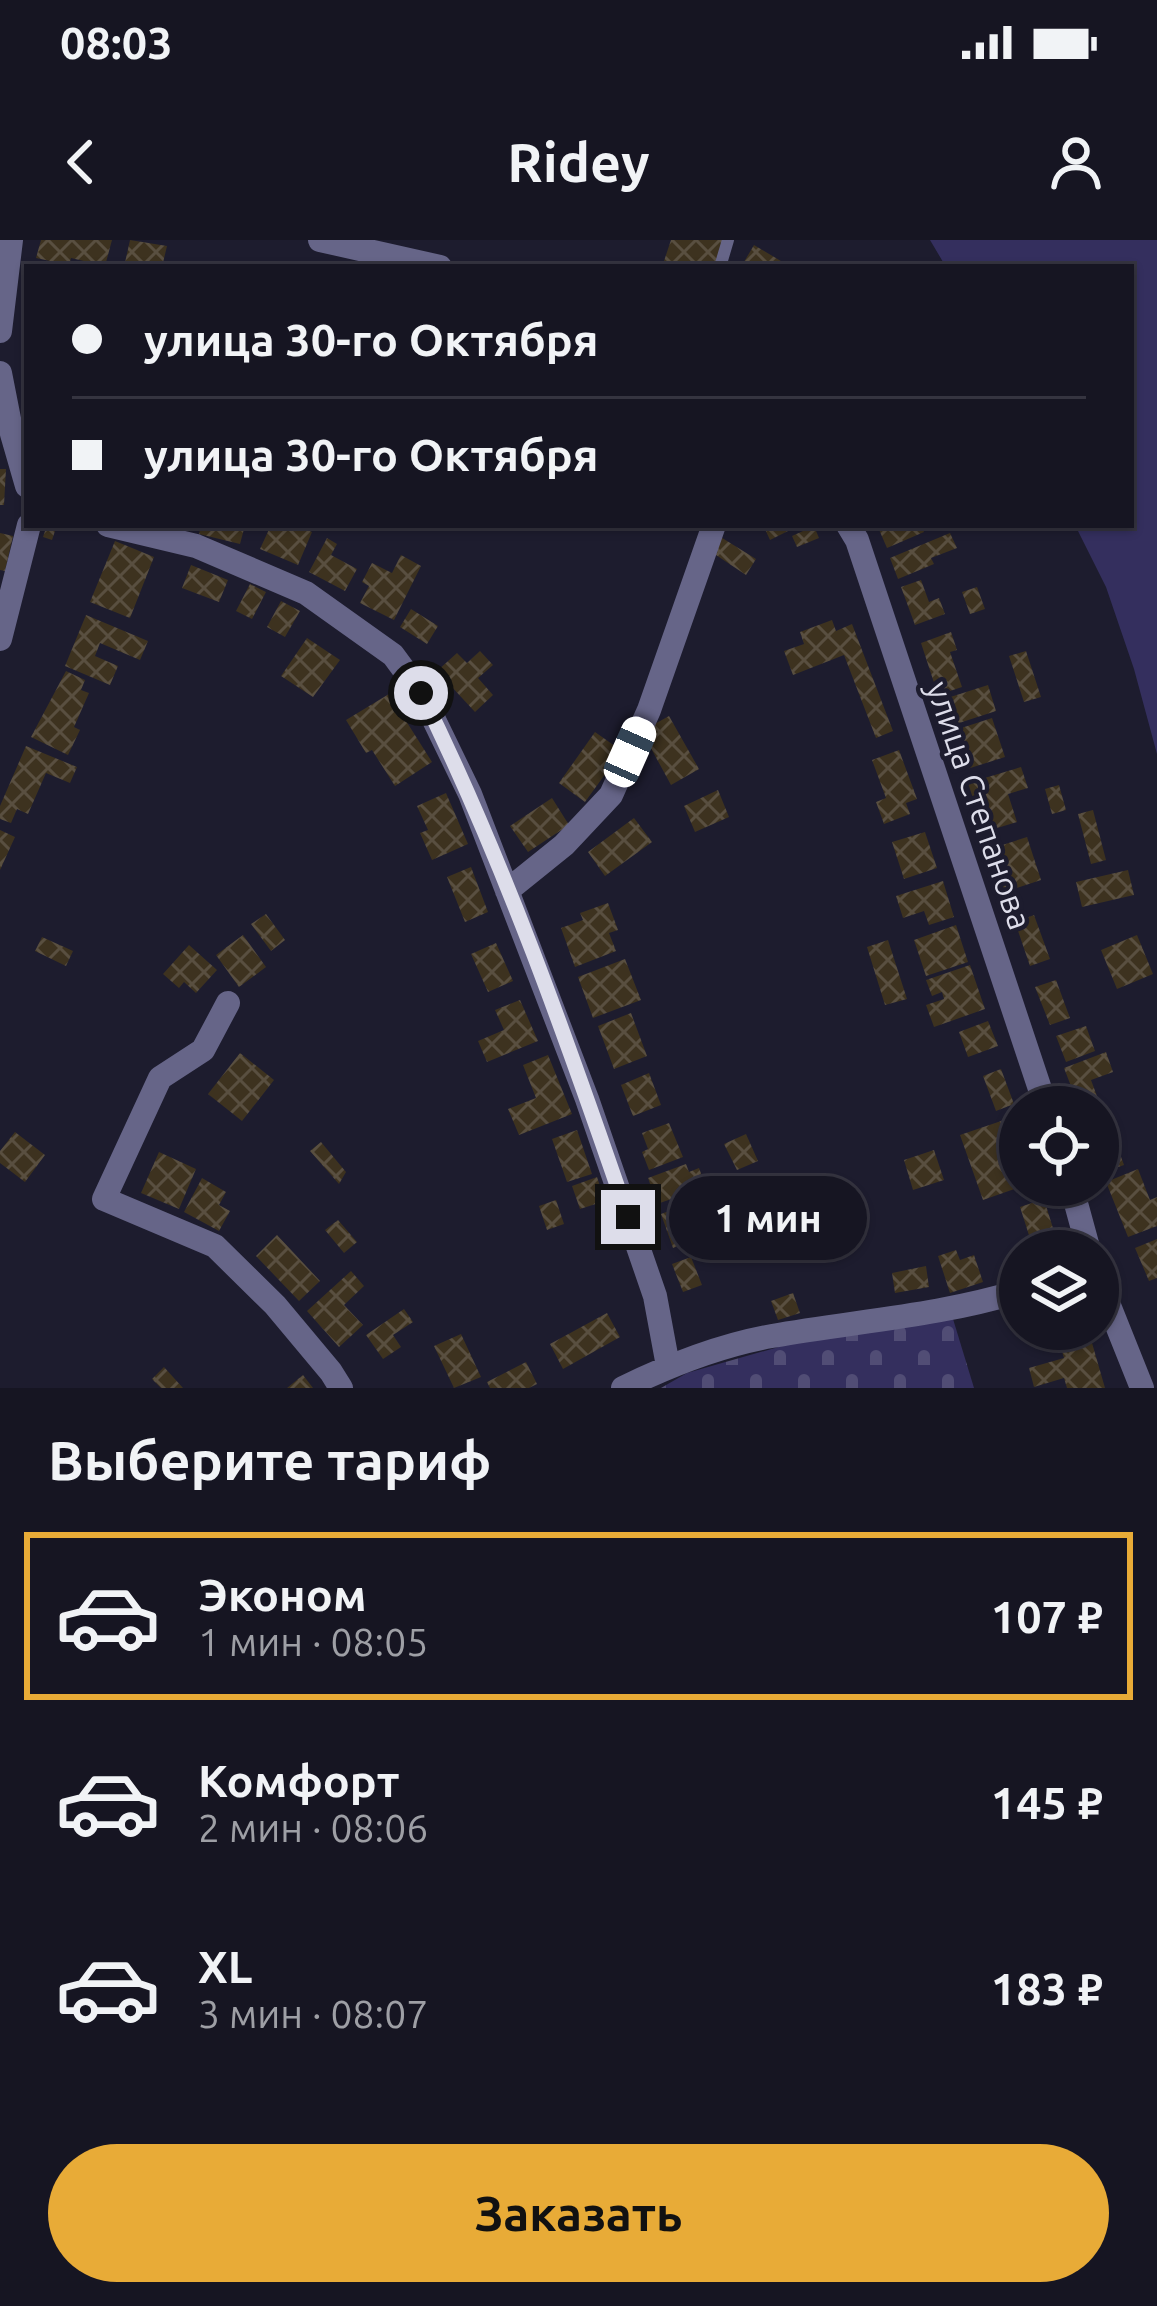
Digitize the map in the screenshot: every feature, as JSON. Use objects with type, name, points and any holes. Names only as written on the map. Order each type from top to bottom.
[{"type":"street","points":[[0,331],[11,240]]},
{"type":"street","points":[[320,240],[427,264]]},
{"type":"street","points":[[0,373],[24,476]]},
{"type":"street","points":[[0,639],[28,528]]},
{"type":"street","points":[[121,528],[196,546],[306,593],[393,655],[421,693],[470,794],[587,1099],[656,1296],[668,1366]]},
{"type":"street","points":[[507,891],[564,845],[611,794],[649,710],[713,528]]},
{"type":"street","name":"улица Степанова","points":[[849,528],[1039,1086]]},
{"type":"street","points":[[228,1003],[203,1050],[160,1078],[104,1199],[215,1246],[275,1305],[341,1388]]},
{"type":"street","points":[[623,1388],[668,1366],[767,1336],[999,1298]]},
{"type":"street","points":[[1119,1330],[1142,1388]]},
{"type":"green space","points":[[930,240],[1157,240],[1157,754],[1106,587],[1076,528],[1134,528],[1134,264],[944,264]]},
{"type":"green space","points":[[953,1319],[974,1388],[661,1388],[687,1373],[803,1340]]},
{"type":"building","points":[[41,240],[112,240],[106,264],[36,258]]},
{"type":"building","points":[[130,240],[167,246],[163,264],[125,264]]},
{"type":"building","points":[[671,240],[723,240],[716,264],[664,261]]},
{"type":"building","points":[[754,245],[786,264],[743,264]]},
{"type":"building","points":[[0,469],[6,469],[4,505],[0,505]]},
{"type":"building","points":[[46,528],[56,528],[52,540],[43,537]]},
{"type":"building","points":[[200,528],[254,528],[244,529],[240,544],[199,534]]},
{"type":"building","points":[[270,528],[312,532],[298,565],[260,549]]},
{"type":"building","points":[[764,528],[794,528],[770,540]]},
{"type":"building","points":[[815,528],[819,538],[797,547],[792,536]]},
{"type":"building","points":[[878,528],[922,528],[924,532],[887,548]]},
{"type":"building","points":[[0,533],[13,536],[5,571],[0,570]]},
{"type":"building","points":[[950,533],[957,548],[898,579],[890,558]]},
{"type":"building","points":[[719,536],[756,559],[746,575],[710,551]]},
{"type":"building","points":[[327,538],[337,544],[331,555],[357,569],[345,591],[309,572]]},
{"type":"building","points":[[115,541],[154,557],[130,618],[90,602]]},
{"type":"building","points":[[401,555],[421,566],[394,620],[360,603],[369,586],[362,582],[372,563],[392,573]]},
{"type":"building","points":[[191,565],[228,580],[219,602],[182,588]]},
{"type":"building","points":[[921,580],[929,602],[939,598],[945,614],[915,625],[901,587]]},
{"type":"building","points":[[250,584],[266,592],[252,619],[236,611]]},
{"type":"building","points":[[977,587],[985,609],[970,614],[962,592]]},
{"type":"building","points":[[281,601],[300,611],[285,637],[267,627]]},
{"type":"building","points":[[411,609],[438,626],[427,644],[400,627]]},
{"type":"building","points":[[86,615],[148,641],[140,660],[100,643],[95,656],[118,666],[110,685],[65,666]]},
{"type":"building","points":[[832,620],[836,631],[852,624],[893,731],[876,738],[844,655],[793,675],[784,651],[804,644],[800,632]]},
{"type":"building","points":[[951,632],[957,650],[950,652],[962,687],[938,695],[921,643]]},
{"type":"building","points":[[307,638],[340,660],[313,697],[281,676]]},
{"type":"building","points":[[480,651],[493,665],[478,678],[493,695],[475,712],[437,671],[457,653],[467,663]]},
{"type":"building","points":[[1026,651],[1041,697],[1024,702],[1009,656]]},
{"type":"building","points":[[66,671],[85,680],[81,690],[89,693],[68,755],[31,737]]},
{"type":"building","points":[[988,685],[996,711],[950,726],[941,700]]},
{"type":"building","points":[[389,694],[432,762],[395,786],[372,750],[366,753],[346,720]]},
{"type":"building","points":[[669,716],[699,769],[671,785],[647,741],[651,726]]},
{"type":"building","points":[[992,718],[1005,757],[964,770],[952,731]]},
{"type":"building","points":[[595,732],[622,751],[585,802],[559,783]]},
{"type":"building","points":[[26,746],[77,767],[70,783],[46,773],[28,814],[17,809],[11,823],[0,819],[0,806]]},
{"type":"building","points":[[899,750],[917,799],[906,803],[910,814],[884,824],[876,802],[886,798],[872,760]]},
{"type":"building","points":[[1021,767],[1028,788],[1008,794],[1017,822],[984,832],[968,783]]},
{"type":"building","points":[[1059,785],[1066,810],[1052,814],[1045,789]]},
{"type":"building","points":[[718,790],[729,817],[695,832],[684,806]]},
{"type":"building","points":[[446,793],[468,844],[432,860],[420,833],[428,830],[417,806]]},
{"type":"building","points":[[552,798],[569,825],[528,852],[510,826]]},
{"type":"building","points":[[1093,810],[1106,860],[1091,864],[1078,814]]},
{"type":"building","points":[[634,818],[652,842],[605,876],[588,852]]},
{"type":"building","points":[[0,830],[15,837],[0,870]]},
{"type":"building","points":[[925,832],[937,868],[904,879],[892,842]]},
{"type":"building","points":[[1027,837],[1041,880],[1005,892],[990,849]]},
{"type":"building","points":[[471,867],[488,912],[465,922],[447,877]]},
{"type":"building","points":[[1128,870],[1134,895],[1082,907],[1076,882]]},
{"type":"building","points":[[943,881],[954,917],[929,925],[924,911],[903,918],[896,896]]},
{"type":"building","points":[[608,903],[618,930],[609,933],[616,951],[575,967],[561,928],[583,920],[580,913]]},
{"type":"building","points":[[266,914],[285,940],[271,951],[251,924]]},
{"type":"building","points":[[1034,915],[1050,959],[1030,966],[1015,922]]},
{"type":"building","points":[[956,925],[968,962],[926,976],[914,940]]},
{"type":"building","points":[[243,935],[266,967],[239,987],[216,955]]},
{"type":"building","points":[[1137,935],[1153,974],[1117,989],[1101,950]]},
{"type":"building","points":[[42,937],[73,951],[66,966],[35,951]]},
{"type":"building","points":[[888,940],[907,999],[885,1005],[867,947]]},
{"type":"building","points":[[496,943],[513,981],[488,992],[471,954]]},
{"type":"building","points":[[189,945],[217,970],[196,993],[184,982],[179,988],[163,974]]},
{"type":"building","points":[[625,959],[641,1000],[593,1018],[578,977]]},
{"type":"building","points":[[970,965],[985,1009],[934,1027],[926,1005],[944,999],[942,992],[932,996],[926,980]]},
{"type":"building","points":[[1056,980],[1070,1018],[1050,1025],[1035,987]]},
{"type":"building","points":[[520,1000],[538,1041],[487,1062],[478,1041],[504,1030],[495,1010]]},
{"type":"building","points":[[631,1013],[647,1056],[614,1069],[598,1026]]},
{"type":"building","points":[[988,1021],[998,1046],[968,1057],[959,1032]]},
{"type":"building","points":[[1086,1026],[1095,1051],[1066,1062],[1056,1036]]},
{"type":"building","points":[[1106,1052],[1113,1072],[1091,1080],[1093,1086],[1071,1086],[1064,1068]]},
{"type":"building","points":[[240,1053],[274,1080],[242,1121],[208,1094]]},
{"type":"building","points":[[548,1055],[572,1114],[519,1135],[508,1109],[536,1098],[523,1065]]},
{"type":"building","points":[[1001,1069],[1007,1086],[999,1086],[999,1110],[996,1111],[983,1076]]},
{"type":"building","points":[[649,1073],[661,1105],[633,1116],[621,1085]]},
{"type":"building","points":[[999,1122],[999,1194],[983,1200],[960,1135]]},
{"type":"building","points":[[669,1123],[683,1157],[649,1170],[642,1133]]},
{"type":"building","points":[[577,1130],[592,1174],[567,1182],[552,1139]]},
{"type":"building","points":[[15,1132],[45,1155],[25,1182],[0,1163],[0,1151]]},
{"type":"building","points":[[746,1134],[758,1161],[737,1170],[724,1144]]},
{"type":"building","points":[[321,1142],[346,1172],[339,1184],[310,1151]]},
{"type":"building","points":[[934,1150],[944,1180],[913,1190],[904,1160]]},
{"type":"building","points":[[159,1152],[196,1169],[179,1209],[141,1193]]},
{"type":"building","points":[[686,1164],[689,1172],[699,1168],[706,1187],[657,1204],[648,1178]]},
{"type":"building","points":[[1138,1169],[1150,1200],[1157,1197],[1157,1226],[1128,1237],[1116,1206],[1119,1177]]},
{"type":"building","points":[[597,1177],[605,1201],[580,1209],[572,1186]]},
{"type":"building","points":[[202,1178],[226,1192],[219,1205],[230,1211],[219,1231],[184,1212]]},
{"type":"building","points":[[704,1198],[717,1231],[673,1248],[661,1214]]},
{"type":"building","points":[[556,1200],[564,1224],[547,1230],[539,1206]]},
{"type":"building","points":[[1046,1206],[1054,1230],[1027,1230],[1020,1207]]},
{"type":"building","points":[[338,1220],[357,1242],[344,1253],[325,1230]]},
{"type":"building","points":[[277,1235],[320,1281],[299,1301],[256,1256]]},
{"type":"building","points":[[1157,1239],[1157,1278],[1149,1281],[1135,1248]]},
{"type":"building","points":[[956,1250],[960,1260],[974,1255],[983,1282],[950,1293],[938,1256]]},
{"type":"building","points":[[691,1257],[702,1285],[683,1292],[672,1264]]},
{"type":"building","points":[[926,1266],[929,1287],[895,1293],[892,1273]]},
{"type":"building","points":[[351,1271],[364,1286],[344,1305],[363,1325],[339,1347],[307,1311]]},
{"type":"building","points":[[793,1293],[800,1313],[778,1320],[771,1301]]},
{"type":"building","points":[[404,1309],[413,1322],[393,1335],[401,1347],[383,1359],[366,1335]]},
{"type":"building","points":[[607,1313],[620,1337],[563,1369],[550,1344]]},
{"type":"building","points":[[461,1334],[481,1377],[454,1388],[434,1346]]},
{"type":"building","points":[[1062,1350],[1094,1350],[1105,1388],[1067,1388],[1064,1378],[1034,1387],[1029,1368],[1064,1358]]},
{"type":"building","points":[[526,1362],[537,1384],[490,1388],[487,1382]]},
{"type":"building","points":[[164,1367],[183,1388],[161,1388],[152,1379]]},
{"type":"building","points":[[303,1375],[313,1388],[287,1388]]},
{"type":"route","points":[[421,693],[470,794],[628,1217]]}]
